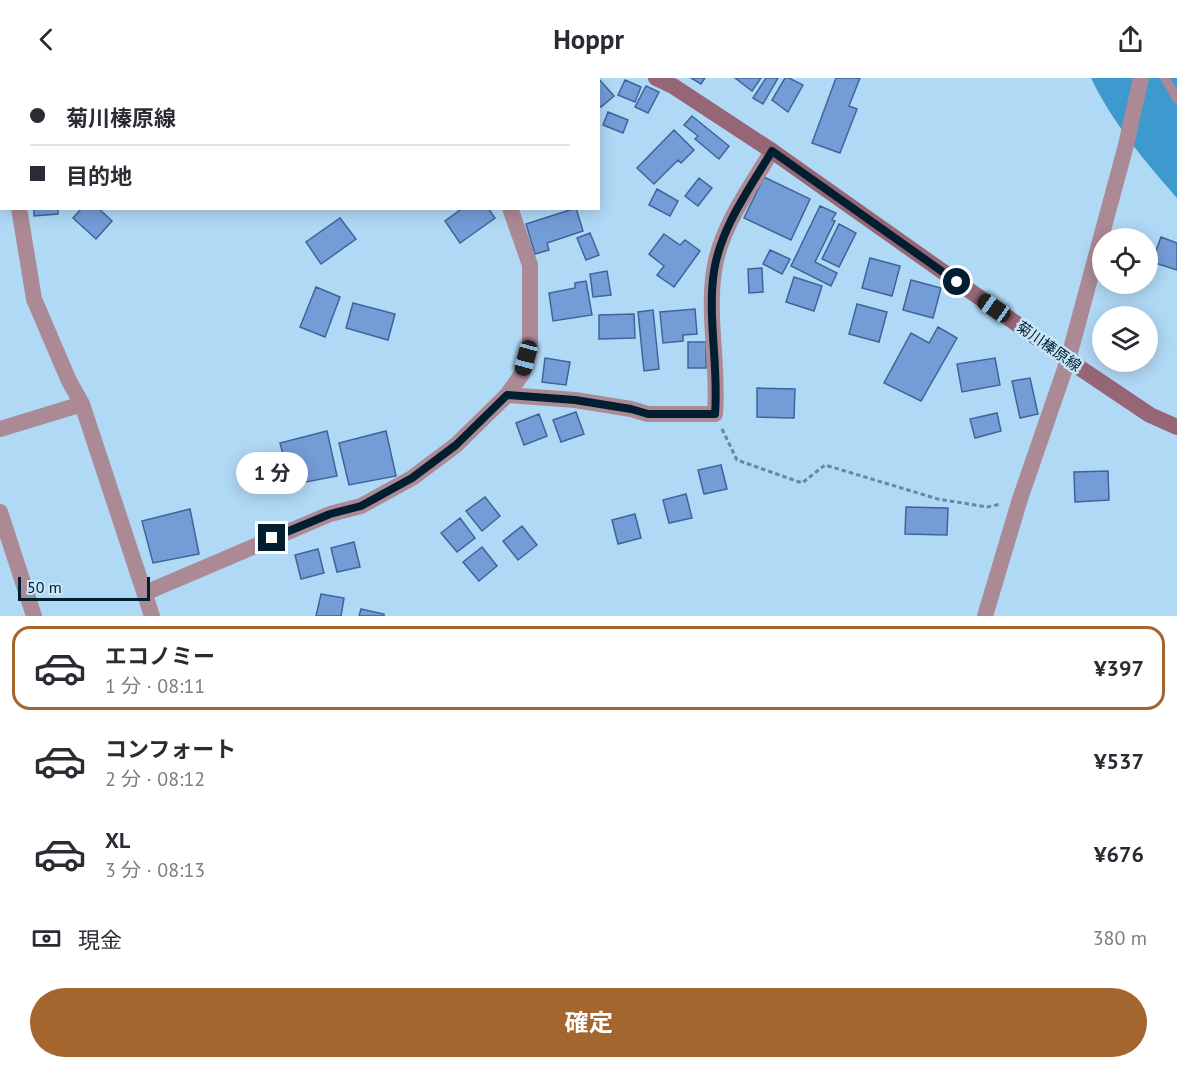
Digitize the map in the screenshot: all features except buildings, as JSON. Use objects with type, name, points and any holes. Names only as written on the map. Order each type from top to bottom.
[{"type":"main road","name":"菊川榛原線","points":[[656,78],[673,86],[772,151],[1068,360],[1150,415],[1177,427]]},
{"type":"street","points":[[986,616],[1020,500],[1068,360],[1126,145],[1141,78]]},
{"type":"street","points":[[507,395],[575,400],[648,414],[715,414],[717,395],[712,309],[714,271],[721,245],[734,216],[772,151]]},
{"type":"street","points":[[19,210],[34,299],[69,381],[82,404],[152,616]]},
{"type":"street","points":[[145,593],[330,514],[371,501],[412,478],[456,445],[507,395],[522,374],[530,342],[530,265],[511,210]]},
{"type":"street","points":[[0,429],[82,404]]},
{"type":"street","points":[[0,513],[34,616]]},
{"type":"lane","points":[[1166,78],[1177,99]]},
{"type":"path","points":[[715,414],[737,460],[802,483],[825,465],[938,500],[987,507],[1020,500]]},
{"type":"water","points":[[1091,78],[1177,78],[1177,198],[1130,141]]},
{"type":"route","points":[[272,538],[330,514],[361,506],[412,478],[456,445],[507,395],[575,400],[648,414],[715,414],[717,395],[712,309],[714,271],[721,245],[734,216],[772,151],[957,282]]}]
